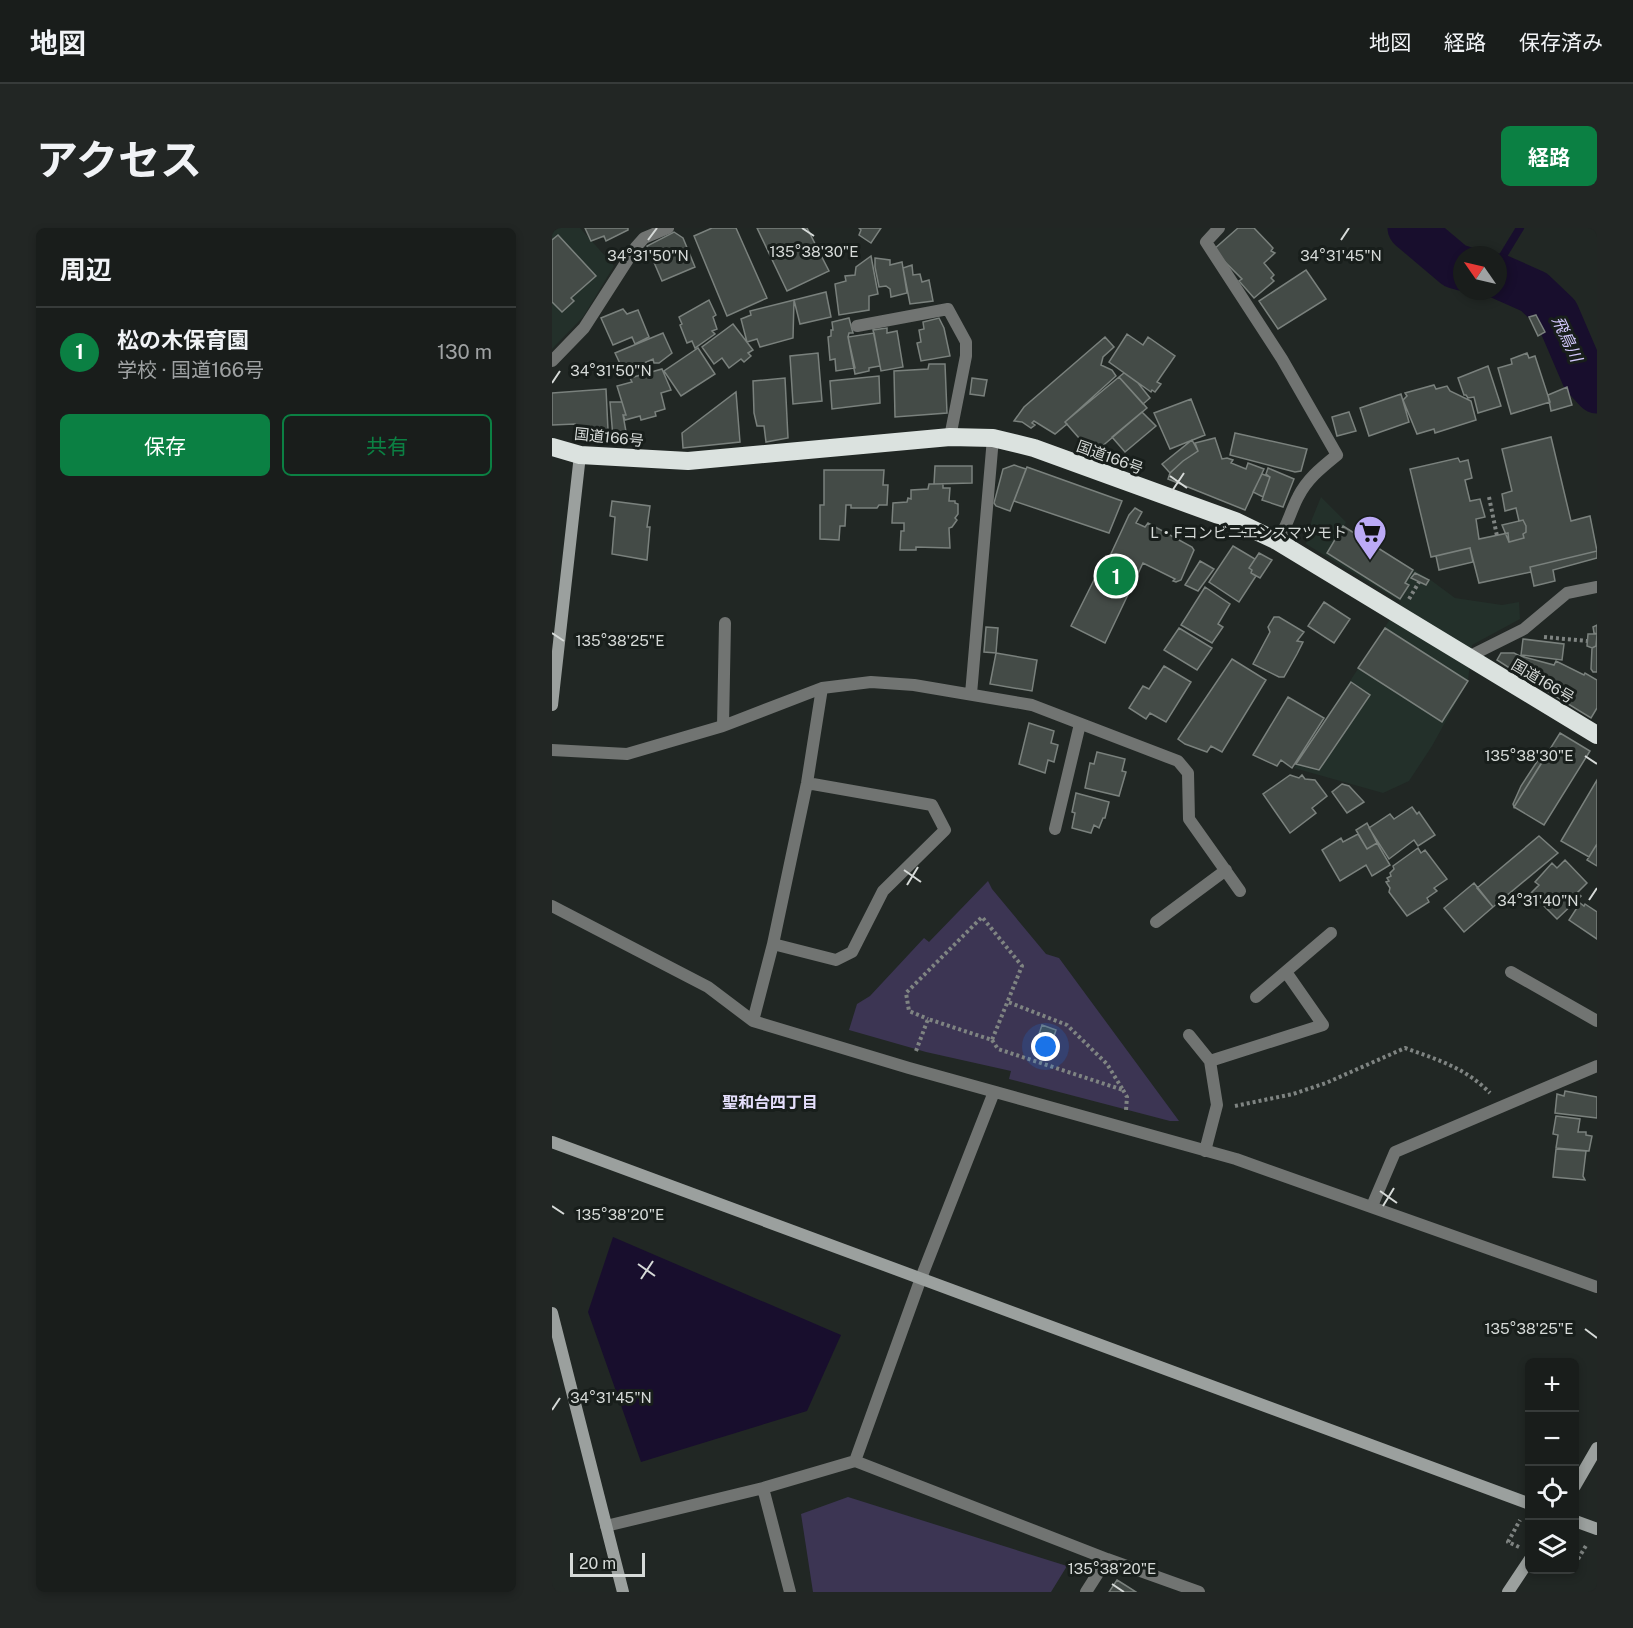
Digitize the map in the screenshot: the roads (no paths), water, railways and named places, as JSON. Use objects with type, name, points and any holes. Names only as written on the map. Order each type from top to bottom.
[{"type":"highway","name":"国道166号","points":[[552,447],[580,455],[688,461],[950,437],[993,438],[1034,448],[1235,521],[1277,541],[1597,735]]},
{"type":"street","points":[[552,362],[588,322],[636,247],[645,238],[668,228]]},
{"type":"street","points":[[1219,228],[1206,242],[1282,359],[1337,455],[1310,477],[1298,496],[1277,541]]},
{"type":"street","points":[[857,326],[948,309],[966,342],[950,437]]},
{"type":"street","points":[[971,694],[993,438]]},
{"type":"street","points":[[552,705],[580,455]]},
{"type":"street","points":[[1468,657],[1524,629],[1567,593],[1597,587]]},
{"type":"street","points":[[723,726],[725,623]]},
{"type":"street","points":[[552,750],[627,754],[723,726],[822,688],[871,682],[914,685],[1032,705],[1178,761],[1188,773],[1189,819],[1240,891]]},
{"type":"street","points":[[753,1022],[773,944],[807,783],[822,688]]},
{"type":"street","points":[[1055,829],[1080,724]]},
{"type":"street","points":[[773,944],[836,960],[852,952],[884,891],[945,830],[932,805],[807,783]]},
{"type":"street","points":[[1156,922],[1226,870]]},
{"type":"street","points":[[552,906],[708,987],[753,1022],[1236,1159],[1597,1287]]},
{"type":"street","points":[[1256,997],[1331,933]]},
{"type":"street","points":[[1210,1060],[1323,1025],[1286,972]]},
{"type":"street","points":[[1511,972],[1597,1021]]},
{"type":"street","points":[[1189,1035],[1210,1060],[1217,1105],[1205,1151]]},
{"type":"street","points":[[1372,1206],[1395,1152],[1597,1066]]},
{"type":"street","points":[[855,1461],[921,1278],[994,1092]]},
{"type":"street","points":[[552,1142],[1525,1503]]},
{"type":"street","points":[[552,1313],[623,1592]]},
{"type":"street","points":[[1579,1479],[1597,1448]]},
{"type":"street","points":[[606,1526],[764,1488],[855,1461],[1107,1559],[1199,1592]]},
{"type":"street","points":[[764,1488],[790,1592]]},
{"type":"street","points":[[1579,1522],[1597,1529]]},
{"type":"street","points":[[1086,1592],[1107,1559]]},
{"type":"street","points":[[1508,1592],[1525,1566]]},
{"type":"waterway","name":"飛鳥川","points":[[1410,228],[1453,264]]},
{"type":"waterway","points":[[1507,249],[1520,228]]},
{"type":"waterway","name":"飛鳥川","points":[[1507,280],[1534,292],[1557,314],[1584,377],[1597,391]]},
{"type":"place","name":"L・Fコンビニエンスマツモト","points":[[1370,561]]},
{"type":"place","name":"松の木保育園","points":[[1116,576]]},
{"type":"district","name":"聖和台四丁目","points":[[770,1102]]}]
